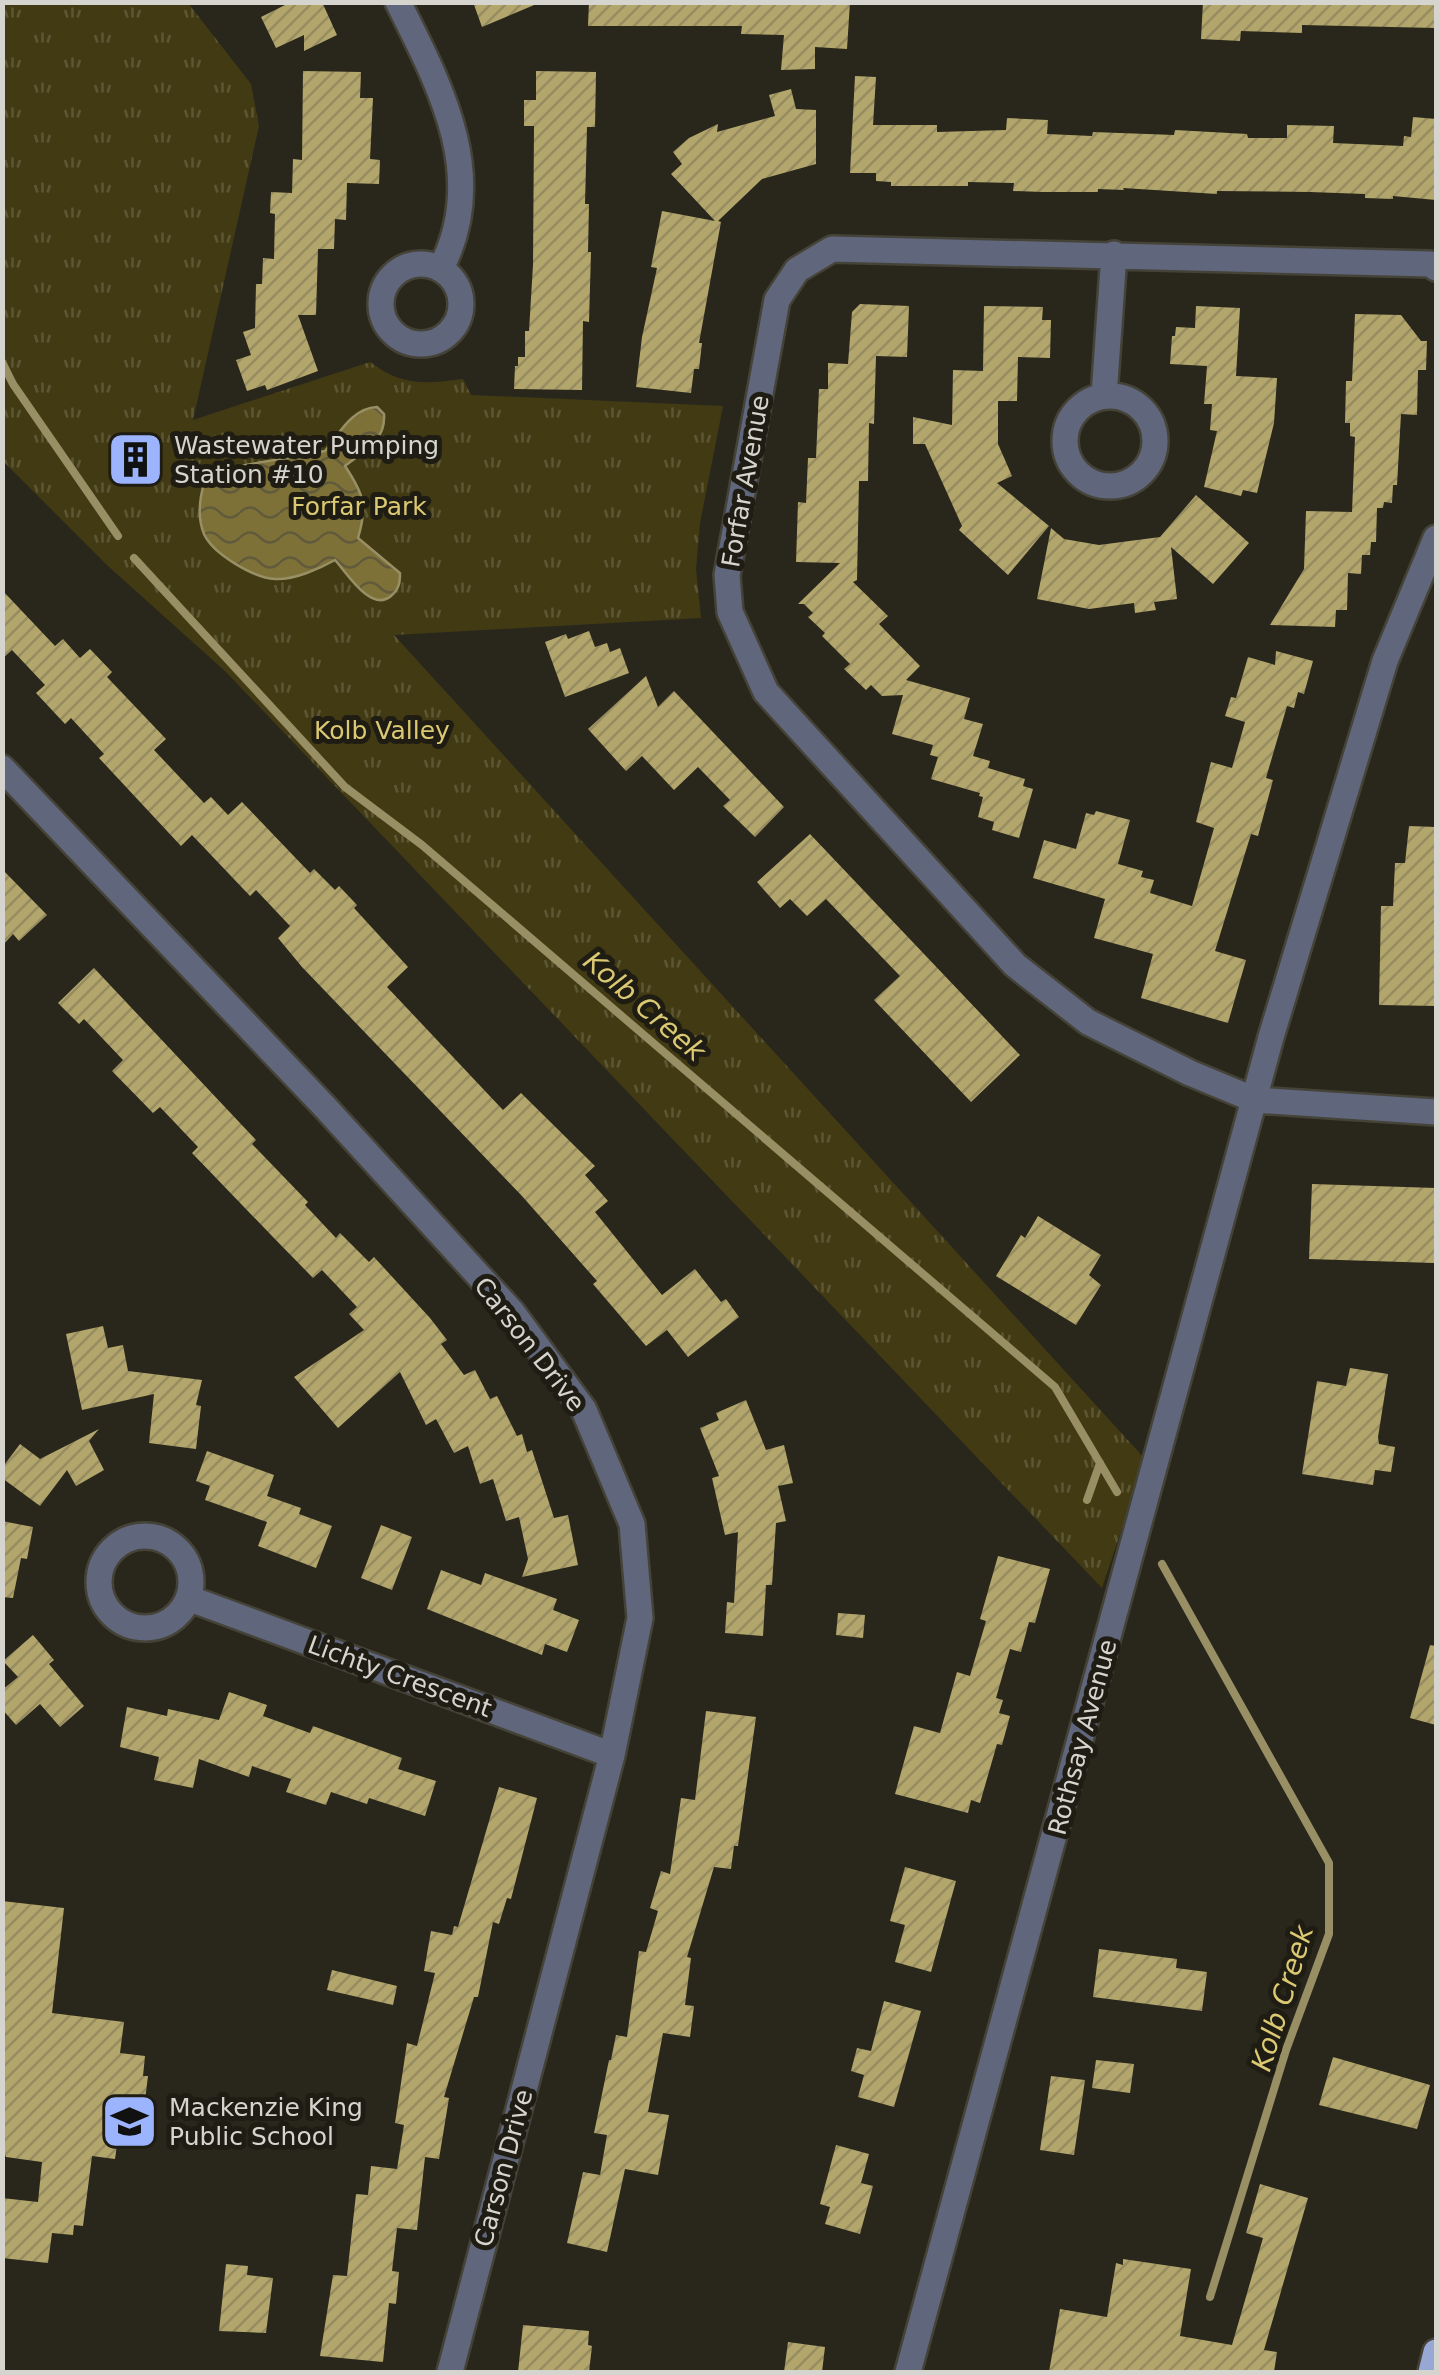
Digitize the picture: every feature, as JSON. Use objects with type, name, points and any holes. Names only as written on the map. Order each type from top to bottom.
[{"type":"main road","points":[[1431,2372],[1436,2352]]},
{"type":"street","points":[[398,2],[435,75],[459,152],[462,200],[454,242],[440,268]]},
{"type":"street","name":"Forfar Avenue","points":[[1436,268],[1430,264],[1114,254],[832,249],[797,270],[777,300],[727,575],[730,612],[766,692],[1015,965],[1088,1022],[1190,1073],[1255,1100],[1436,1112]]},
{"type":"street","points":[[1104,396],[1114,254]]},
{"type":"street","points":[[1255,1100],[1385,660],[1436,538]]},
{"type":"street","name":"Carson Drive","points":[[6,777],[324,1106],[498,1298],[584,1410],[632,1524],[640,1618],[612,1755],[450,2372]]},
{"type":"street","name":"Rothsay Avenue","points":[[908,2372],[1255,1100]]},
{"type":"street","name":"Lichty Crescent","points":[[188,1598],[612,1755]]},
{"type":"green space","points":[[2,3],[188,3],[251,84],[259,126],[193,420],[370,362],[403,379],[463,379],[471,395],[723,406],[700,523],[696,569],[701,618],[394,635],[1145,1459],[1102,1588],[225,671],[108,566],[3,461]]},
{"type":"water","points":[[377,407],[384,414],[378,438],[345,466],[362,500],[358,538],[400,573],[391,596],[383,600],[368,596],[335,560],[298,576],[275,579],[235,564],[209,542],[200,514],[205,480],[223,469],[325,451],[353,417]]},
{"type":"building","points":[[291,2],[322,2],[337,35],[304,51],[304,35],[276,48],[261,17]]},
{"type":"building","points":[[473,2],[539,2],[539,3],[482,27]]},
{"type":"building","points":[[589,2],[850,2],[847,49],[815,47],[815,69],[781,70],[784,35],[741,34],[742,26],[588,26]]},
{"type":"building","points":[[1203,2],[1436,2],[1436,28],[1302,25],[1302,33],[1241,31],[1240,41],[1201,39]]},
{"type":"building","points":[[303,71],[361,72],[360,98],[373,98],[370,159],[380,160],[379,184],[347,183],[346,220],[335,219],[334,249],[318,249],[316,315],[298,315],[318,371],[267,390],[265,385],[247,391],[236,360],[251,355],[243,332],[255,328],[256,284],[262,284],[263,258],[274,259],[275,214],[270,213],[271,192],[292,193],[293,159],[302,160]]},
{"type":"building","points":[[536,71],[596,72],[595,127],[587,127],[585,204],[589,204],[591,252],[589,322],[583,321],[582,390],[514,389],[515,366],[518,357],[525,357],[525,331],[529,331],[534,126],[524,126],[524,100],[536,100]]},
{"type":"building","points":[[855,76],[876,77],[873,125],[937,125],[937,132],[1006,130],[1007,118],[1048,120],[1047,134],[1092,136],[1093,132],[1174,135],[1175,130],[1287,138],[1287,125],[1334,126],[1333,143],[1403,146],[1404,136],[1411,137],[1413,117],[1436,119],[1436,200],[1365,198],[1365,194],[1217,194],[1123,188],[1098,192],[1013,191],[1014,183],[891,186],[891,182],[876,181],[876,173],[850,173]]},
{"type":"building","points":[[791,89],[796,109],[816,110],[816,164],[762,179],[718,221],[721,222],[699,343],[699,369],[694,369],[691,393],[636,387],[657,268],[651,267],[662,211],[715,221],[671,174],[682,164],[673,152],[689,138],[718,124],[717,132],[775,116],[769,95]]},
{"type":"building","points":[[860,304],[909,306],[907,357],[876,356],[874,424],[869,423],[868,481],[859,481],[857,580],[853,582],[888,616],[879,624],[920,666],[906,680],[970,698],[964,719],[983,724],[973,756],[990,761],[988,768],[1025,779],[1023,786],[1033,789],[1019,838],[992,830],[994,822],[978,817],[983,797],[980,793],[931,779],[938,757],[930,755],[933,745],[892,734],[903,695],[882,696],[871,685],[866,690],[844,669],[850,664],[808,617],[813,613],[804,604],[798,604],[840,563],[796,562],[798,502],[806,503],[808,458],[816,458],[819,389],[828,389],[828,363],[848,364],[852,312]]},
{"type":"building","points":[[984,306],[1043,307],[1042,320],[1051,320],[1050,358],[1018,357],[1017,401],[998,401],[998,444],[1012,476],[997,483],[1049,526],[1008,575],[959,530],[962,526],[925,444],[913,444],[913,417],[952,425],[953,370],[983,371]]},
{"type":"building","points":[[1196,306],[1240,308],[1236,376],[1277,378],[1274,423],[1257,493],[1243,490],[1241,496],[1204,487],[1217,431],[1210,430],[1212,404],[1204,404],[1207,366],[1170,364],[1176,327],[1195,328]]},
{"type":"building","points":[[1355,314],[1401,315],[1421,341],[1427,341],[1426,370],[1418,370],[1417,415],[1401,414],[1397,485],[1393,485],[1392,503],[1384,502],[1383,508],[1377,508],[1376,542],[1371,542],[1370,555],[1362,555],[1361,574],[1348,573],[1347,610],[1336,610],[1335,627],[1270,625],[1304,569],[1306,511],[1352,512],[1355,437],[1350,436],[1350,423],[1345,423],[1346,381],[1352,381]]},
{"type":"building","points":[[1196,495],[1249,543],[1213,584],[1171,547],[1177,599],[1154,602],[1156,610],[1135,613],[1134,603],[1089,609],[1037,599],[1051,528],[1064,539],[1099,545],[1160,537]]},
{"type":"building","points":[[2,590],[55,646],[63,639],[80,658],[90,649],[112,672],[107,677],[166,739],[154,750],[204,803],[211,797],[228,815],[242,802],[310,873],[314,869],[335,890],[339,886],[357,905],[354,908],[408,967],[387,987],[503,1110],[521,1093],[595,1166],[585,1175],[608,1201],[595,1212],[662,1295],[695,1269],[721,1302],[726,1299],[739,1317],[688,1357],[667,1330],[646,1346],[593,1284],[597,1281],[522,1196],[302,967],[278,938],[290,926],[256,890],[250,896],[192,835],[181,846],[99,758],[104,754],[71,718],[65,724],[36,693],[45,685],[12,650],[2,659]]},
{"type":"building","points":[[589,631],[595,647],[607,643],[610,652],[620,648],[629,673],[565,697],[545,642]]},
{"type":"building","points":[[1276,651],[1313,661],[1304,694],[1298,692],[1294,708],[1287,706],[1266,778],[1273,780],[1258,836],[1251,834],[1215,951],[1246,960],[1228,1023],[1141,998],[1153,954],[1094,938],[1105,899],[1033,878],[1044,840],[1076,849],[1086,813],[1094,815],[1096,811],[1130,820],[1118,864],[1143,871],[1141,877],[1154,880],[1150,893],[1192,906],[1214,828],[1196,822],[1211,762],[1232,768],[1245,722],[1225,716],[1231,697],[1236,698],[1248,657],[1275,665]]},
{"type":"building","points":[[646,676],[658,707],[674,691],[784,807],[755,837],[723,806],[730,800],[698,767],[674,790],[642,756],[626,771],[588,729]]},
{"type":"building","points":[[1409,826],[1436,827],[1436,1006],[1379,1005],[1381,906],[1393,906],[1395,863],[1405,863]]},
{"type":"building","points":[[810,834],[1020,1055],[971,1102],[874,1000],[900,976],[826,899],[807,916],[790,899],[780,908],[757,882]]},
{"type":"building","points":[[2,869],[47,915],[19,941],[13,934],[2,946]]},
{"type":"building","points":[[94,968],[256,1140],[252,1144],[308,1202],[305,1205],[336,1238],[340,1233],[369,1262],[374,1257],[430,1318],[447,1340],[441,1344],[464,1375],[475,1370],[490,1399],[497,1396],[517,1436],[522,1434],[527,1452],[532,1450],[554,1518],[568,1515],[578,1565],[522,1577],[528,1559],[519,1517],[506,1521],[493,1479],[480,1484],[468,1446],[454,1453],[436,1419],[426,1425],[400,1372],[338,1428],[294,1377],[364,1330],[349,1314],[357,1307],[322,1270],[313,1278],[192,1153],[198,1147],[160,1107],[153,1113],[112,1071],[123,1060],[84,1019],[79,1024],[58,1003]]},
{"type":"building","points":[[1312,1184],[1436,1188],[1434,1263],[1309,1259]]},
{"type":"building","points":[[1038,1216],[1101,1255],[1089,1275],[1101,1285],[1076,1325],[996,1276],[1021,1235],[1025,1238]]},
{"type":"building","points":[[103,1326],[108,1348],[123,1345],[128,1371],[202,1380],[196,1405],[201,1406],[196,1449],[149,1443],[154,1394],[82,1410],[66,1334]]},
{"type":"building","points":[[1350,1368],[1388,1374],[1378,1437],[1379,1444],[1395,1447],[1391,1472],[1375,1470],[1373,1485],[1302,1474],[1317,1381],[1346,1386]]},
{"type":"building","points":[[746,1400],[766,1450],[784,1445],[793,1483],[778,1486],[786,1521],[776,1523],[772,1585],[766,1585],[763,1636],[725,1633],[727,1602],[734,1603],[738,1532],[725,1535],[712,1478],[719,1476],[700,1428],[719,1420],[716,1413]]},
{"type":"building","points":[[99,1429],[89,1441],[104,1470],[76,1486],[67,1470],[40,1506],[2,1478],[2,1468],[20,1444],[40,1459]]},
{"type":"building","points":[[207,1451],[274,1475],[267,1496],[301,1508],[299,1514],[332,1526],[316,1568],[258,1546],[267,1522],[205,1500],[210,1486],[196,1481]]},
{"type":"building","points":[[2,1521],[33,1527],[27,1559],[21,1558],[13,1598],[2,1597]]},
{"type":"building","points":[[381,1525],[412,1537],[392,1590],[361,1578]]},
{"type":"building","points":[[998,1556],[1050,1569],[1035,1623],[1029,1622],[1021,1652],[1010,1649],[996,1698],[1003,1700],[999,1713],[1010,1716],[1002,1745],[997,1744],[980,1803],[971,1800],[968,1813],[895,1794],[914,1726],[940,1733],[957,1672],[970,1676],[986,1621],[980,1619]]},
{"type":"building","points":[[441,1570],[481,1585],[485,1573],[557,1599],[553,1610],[579,1620],[567,1652],[545,1644],[542,1655],[427,1609]]},
{"type":"building","points":[[838,1613],[865,1615],[863,1638],[836,1635]]},
{"type":"building","points":[[33,1635],[54,1660],[49,1664],[84,1706],[60,1727],[40,1704],[16,1725],[2,1709],[2,1690],[18,1677],[3,1661]]},
{"type":"building","points":[[1430,1645],[1436,1646],[1436,1725],[1410,1718]]},
{"type":"building","points":[[229,1692],[267,1705],[263,1716],[310,1733],[313,1726],[402,1758],[398,1769],[436,1781],[425,1816],[369,1798],[367,1804],[331,1792],[326,1805],[286,1792],[291,1779],[252,1766],[249,1777],[199,1759],[193,1788],[154,1780],[159,1757],[120,1747],[127,1707],[167,1716],[168,1709],[219,1720]]},
{"type":"building","points":[[706,1711],[756,1717],[738,1846],[734,1846],[731,1869],[714,1867],[687,1957],[691,1958],[685,2005],[694,2006],[690,2037],[663,2033],[648,2112],[669,2115],[658,2175],[625,2169],[607,2252],[567,2243],[583,2172],[600,2175],[607,2135],[594,2133],[609,2060],[616,2035],[627,2037],[639,1951],[646,1952],[658,1911],[650,1908],[661,1871],[670,1874],[681,1798],[695,1800]]},
{"type":"building","points":[[499,1787],[537,1798],[511,1899],[507,1898],[499,1924],[493,1922],[478,1997],[474,1997],[444,2097],[449,2098],[439,2159],[425,2157],[417,2230],[397,2228],[392,2271],[399,2272],[396,2304],[389,2303],[383,2362],[320,2356],[333,2275],[347,2276],[356,2194],[368,2195],[371,2166],[397,2169],[404,2125],[395,2123],[407,2043],[417,2046],[435,1973],[424,1971],[431,1931],[452,1935],[454,1926],[458,1927]]},
{"type":"building","points":[[905,1867],[956,1881],[931,1972],[895,1962],[905,1925],[890,1921]]},
{"type":"building","points":[[2,1901],[64,1908],[52,2013],[124,2022],[120,2053],[145,2056],[143,2076],[148,2076],[141,2133],[119,2131],[115,2159],[92,2156],[83,2226],[74,2225],[73,2235],[52,2233],[48,2263],[2,2258],[2,2198],[38,2202],[42,2162],[6,2157],[2,2149]]},
{"type":"building","points":[[1099,1949],[1177,1959],[1176,1968],[1207,1972],[1202,2011],[1093,1997]]},
{"type":"building","points":[[332,1970],[397,1986],[393,2005],[327,1990]]},
{"type":"building","points":[[884,2001],[921,2011],[894,2107],[858,2097],[864,2075],[851,2071],[857,2048],[871,2051]]},
{"type":"building","points":[[1333,2057],[1430,2085],[1417,2129],[1319,2105]]},
{"type":"building","points":[[1096,2060],[1134,2064],[1130,2093],[1092,2088]]},
{"type":"building","points":[[1051,2076],[1085,2080],[1074,2155],[1040,2150]]},
{"type":"building","points":[[836,2145],[869,2154],[861,2183],[873,2186],[860,2234],[825,2224],[830,2207],[820,2204]]},
{"type":"building","points":[[1260,2184],[1308,2198],[1264,2350],[1277,2352],[1274,2372],[1049,2372],[1060,2309],[1107,2317],[1116,2263],[1123,2265],[1123,2259],[1191,2269],[1180,2336],[1232,2345],[1263,2238],[1246,2233]]},
{"type":"building","points":[[226,2264],[248,2266],[247,2275],[273,2278],[266,2333],[219,2331]]},
{"type":"building","points":[[523,2325],[589,2331],[589,2372],[518,2372]]},
{"type":"building","points":[[788,2342],[825,2347],[822,2372],[784,2372]]},
{"type":"waterway","name":"Kolb Creek","points":[[2,362],[13,384],[118,536]]},
{"type":"waterway","name":"Kolb Creek","points":[[134,558],[345,787],[422,845],[1055,1387],[1117,1492]]},
{"type":"waterway","points":[[1087,1500],[1100,1463]]},
{"type":"waterway","name":"Kolb Creek","points":[[1162,1564],[1329,1863],[1329,1934],[1286,2050],[1210,2297]]},
{"type":"place","name":"Wastewater Pumping Station #10","points":[[135,459]]},
{"type":"place","name":"Mackenzie King Public School","points":[[130,2121]]},
{"type":"park label","name":"Forfar Park","points":[[359,506]]},
{"type":"park label","name":"Kolb Valley","points":[[382,730]]}]
